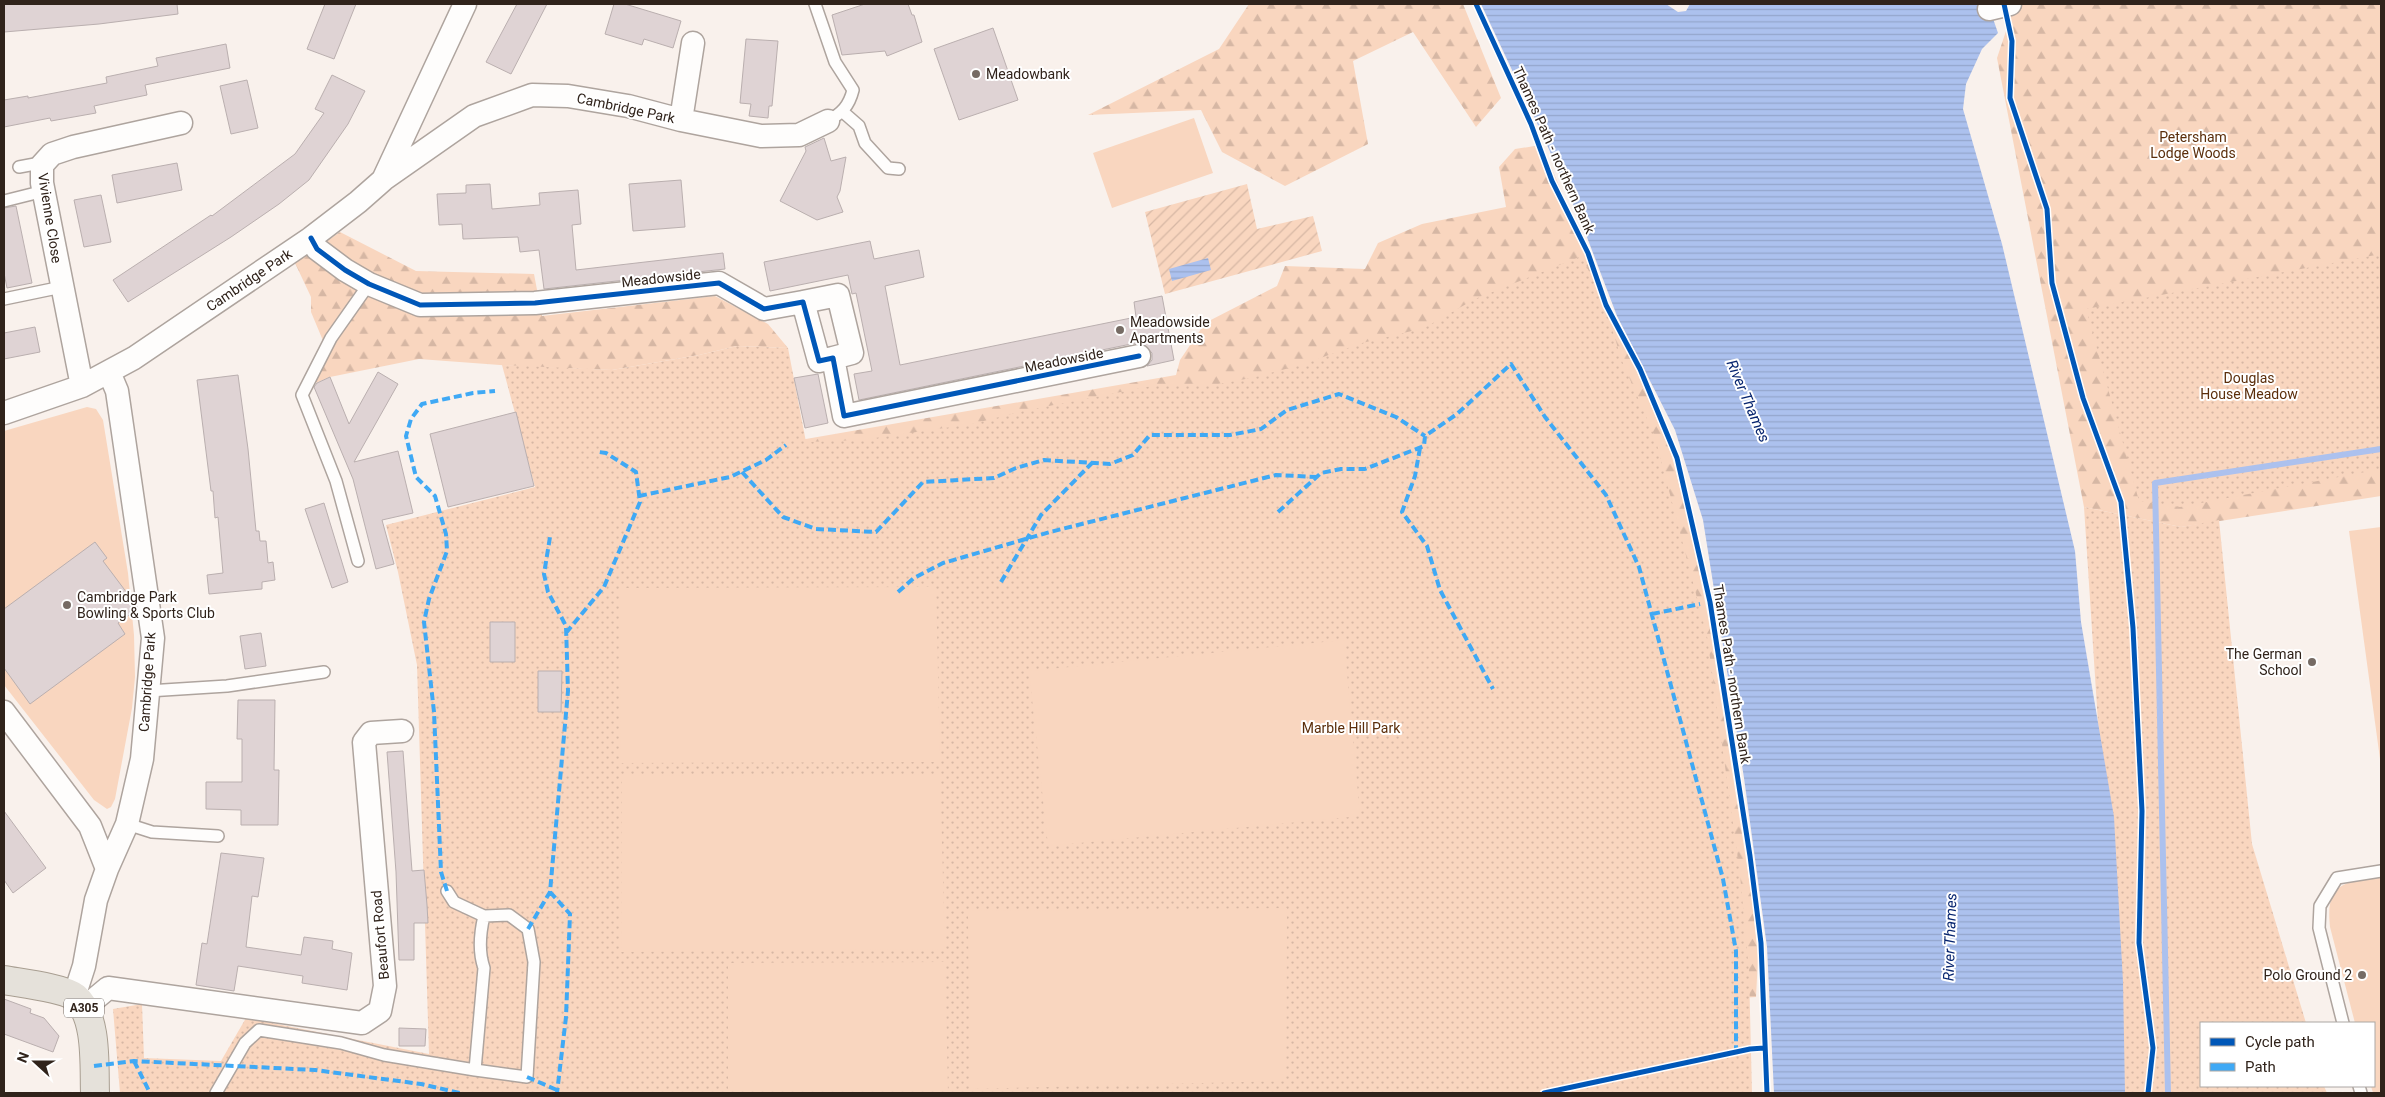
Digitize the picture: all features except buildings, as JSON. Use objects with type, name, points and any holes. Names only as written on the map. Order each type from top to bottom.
[{"type":"main road","name":"A305","points":[[4,980],[53,990],[79,1002],[91,1021],[95,1093]]},
{"type":"street","name":"Cambridge Park","points":[[384,180],[465,4]]},
{"type":"street","points":[[681,120],[693,43]]},
{"type":"street","name":"Cambridge Park","points":[[4,413],[82,386],[149,348],[311,238],[384,180],[474,116],[532,95],[568,96],[628,106],[681,120],[761,136],[800,135],[835,117]]},
{"type":"street","name":"Vivienne Close","points":[[82,386],[44,191],[42,165],[52,154],[73,147],[181,123]]},
{"type":"street","name":"Meadowside","points":[[311,238],[317,249],[345,270],[369,284],[420,306],[535,303],[719,283],[764,310],[838,294],[852,353],[833,358],[844,416],[1139,356]]},
{"type":"street","points":[[804,302],[819,361],[833,358]]},
{"type":"street","name":"Cambridge Park","points":[[79,1002],[96,900],[107,869],[127,824],[142,759],[153,638],[117,391],[109,372]]},
{"type":"street","points":[[4,712],[90,826],[107,869]]},
{"type":"street","name":"Beaufort Road","points":[[79,1002],[108,988],[362,1023],[380,1011],[385,986],[364,742],[371,733],[402,731]]},
{"type":"lane","points":[[816,4],[834,62],[853,90],[850,100],[835,117],[859,126],[865,143],[888,168],[899,169]]},
{"type":"lane","points":[[19,167],[35,164],[42,165]]},
{"type":"lane","points":[[4,201],[44,191]]},
{"type":"lane","points":[[358,561],[336,482],[302,395],[332,338],[369,284]]},
{"type":"lane","points":[[4,299],[62,287]]},
{"type":"lane","points":[[148,691],[227,686],[324,672]]},
{"type":"lane","points":[[127,824],[152,832],[218,836]]},
{"type":"lane","points":[[2343,1022],[2319,928],[2320,906],[2337,878],[2381,871]]},
{"type":"lane","points":[[216,1093],[245,1044],[259,1030],[341,1044],[384,1055],[527,1077],[534,962],[528,929],[509,915],[484,916],[454,902],[447,891]]},
{"type":"lane","points":[[475,1070],[484,968],[479,956],[484,916]]},
{"type":"green space","points":[[1249,4],[1463,4],[1501,98],[1476,127],[1413,32],[1353,61],[1368,144],[1285,186],[1222,152],[1201,110],[1088,115],[1219,49]]},
{"type":"green space","name":"Petersham Lodge Woods","points":[[2015,4],[2381,4],[2381,496],[2181,527],[2084,507],[1997,58]]},
{"type":"green space","points":[[1194,118],[1213,173],[1112,208],[1093,153]]},
{"type":"green space","points":[[1542,145],[1671,453],[1690,527],[1708,617],[1752,898],[1758,958],[1756,997],[1726,999],[800,440],[1176,375],[1180,360],[1205,323],[1277,286],[1285,266],[1365,269],[1378,243],[1422,224],[1506,207],[1499,167],[1515,149]]},
{"type":"green space","points":[[1247,184],[1257,229],[1313,216],[1322,251],[1165,294],[1145,212]]},
{"type":"green space","points":[[340,232],[416,271],[534,274],[542,316],[715,296],[768,324],[788,348],[737,346],[699,355],[612,370],[528,367],[419,359],[330,377],[313,384],[329,355],[311,312],[311,297],[295,263]]},
{"type":"green space","name":"Douglas House Meadow","points":[[2381,254],[2381,469],[2180,507],[2139,501],[2086,309]]},
{"type":"green space","name":"Marble Hill Park","points":[[1582,256],[1606,309],[1622,361],[1655,437],[1707,636],[1740,874],[1749,971],[1752,1093],[120,1093],[113,1009],[142,1004],[144,1058],[221,1061],[246,1018],[429,1054],[417,665],[398,572],[386,525],[535,487],[502,365],[612,370],[699,355],[737,346],[788,348],[806,442],[861,440],[972,424],[1023,411],[1162,384],[1207,386],[1251,378],[1301,365],[1362,343],[1424,328],[1475,299]]},
{"type":"green space","name":"Cambridge Park Bowling & Sports Club","points":[[87,407],[96,409],[103,420],[128,573],[134,635],[135,677],[132,708],[115,799],[111,807],[107,809],[94,800],[4,685],[4,431]]},
{"type":"green space","points":[[2084,507],[2181,527],[2219,520],[2252,844],[2306,1022],[2200,1022],[2200,1087],[2324,1087],[2327,1093],[2106,1093],[2114,969]]},
{"type":"green space","points":[[2381,527],[2381,759],[2380,759],[2349,531]]},
{"type":"green space","points":[[936,587],[940,762],[621,763],[619,588]]},
{"type":"green space","points":[[1344,640],[1360,816],[1048,846],[1029,671]]},
{"type":"green space","points":[[940,774],[945,949],[621,952],[622,776]]},
{"type":"green space","name":"Polo Ground 2","points":[[2381,877],[2381,1093],[2373,1093],[2371,1087],[2375,1087],[2375,1022],[2355,1022],[2330,927],[2329,912],[2334,893],[2340,887],[2357,881]]},
{"type":"green space","points":[[1287,908],[1286,1081],[970,1089],[968,911]]},
{"type":"green space","points":[[945,962],[948,1091],[728,1091],[728,963]]},
{"type":"water","name":"River Thames","points":[[1481,4],[1666,4],[1678,12],[1686,11],[1690,4],[1988,4],[1998,33],[1982,49],[1966,84],[1963,109],[2002,244],[2075,551],[2081,622],[2114,817],[2123,982],[2125,1093],[1774,1093],[1767,947],[1744,778],[1703,520],[1675,430],[1617,316],[1585,232],[1544,138]]},
{"type":"water","points":[[1208,258],[1211,270],[1172,281],[1169,269]]},
{"type":"waterway","points":[[2168,1093],[2155,483],[2381,449]]},
{"type":"marked path","points":[[1278,512],[1321,473],[1341,469],[1365,469],[1424,446],[1425,436],[1457,414],[1511,364],[1545,417],[1606,495],[1639,567],[1723,879],[1736,951],[1736,1052]]},
{"type":"marked path","points":[[447,891],[441,872],[434,712],[424,622],[429,599],[447,551],[446,534],[435,496],[416,477],[406,436],[411,419],[422,404],[473,393],[495,391]]},
{"type":"marked path","points":[[742,472],[783,517],[816,529],[876,532],[923,482],[994,478],[1016,468],[1044,460],[1110,464],[1133,455],[1150,435],[1230,435],[1261,429],[1287,410],[1339,394],[1396,417],[1425,436]]},
{"type":"marked path","points":[[639,496],[730,477],[766,460],[786,445]]},
{"type":"marked path","points":[[1420,448],[1415,476],[1402,512],[1427,546],[1440,590],[1493,689]]},
{"type":"marked path","points":[[566,633],[604,587],[640,502],[636,472],[606,453],[599,452]]},
{"type":"marked path","points":[[1001,582],[1041,515],[1092,463]]},
{"type":"marked path","points":[[898,592],[914,578],[943,563],[1050,532],[1276,475],[1317,477]]},
{"type":"marked path","points":[[528,929],[550,892],[568,691],[566,626],[548,592],[544,574],[550,537]]},
{"type":"marked path","points":[[1652,614],[1700,604]]},
{"type":"marked path","points":[[550,892],[570,914],[566,1017],[557,1093]]},
{"type":"marked path","points":[[134,1061],[150,1093]]},
{"type":"marked path","points":[[94,1066],[134,1061],[315,1070],[421,1084],[460,1093]]},
{"type":"marked path","points":[[527,1077],[557,1090]]},
{"type":"cycle path","name":"Thames Path - northern Bank","points":[[1476,4],[1531,124],[1552,181],[1588,253],[1606,305],[1640,369],[1677,458],[1710,602],[1750,856],[1761,943],[1767,1093]]},
{"type":"cycle path","points":[[2004,4],[2012,41],[2010,98],[2047,209],[2052,283],[2083,398],[2121,502],[2133,628],[2142,811],[2139,943],[2153,1048],[2148,1093]]},
{"type":"cycle path","points":[[311,238],[317,249],[345,270],[369,284],[420,305],[535,303],[719,283],[764,309],[803,302],[819,361],[833,358],[844,416],[1139,356]]},
{"type":"cycle path","points":[[1544,1093],[1750,1049],[1764,1048]]},
{"type":"place","name":"Meadowbank","points":[[976,74]]},
{"type":"place","name":"Meadowside Apartments","points":[[1120,330]]},
{"type":"place","name":"Cambridge Park Bowling & Sports Club","points":[[67,605]]},
{"type":"place","name":"The German School","points":[[2312,662]]},
{"type":"place","name":"Polo Ground 2","points":[[2362,975]]}]
